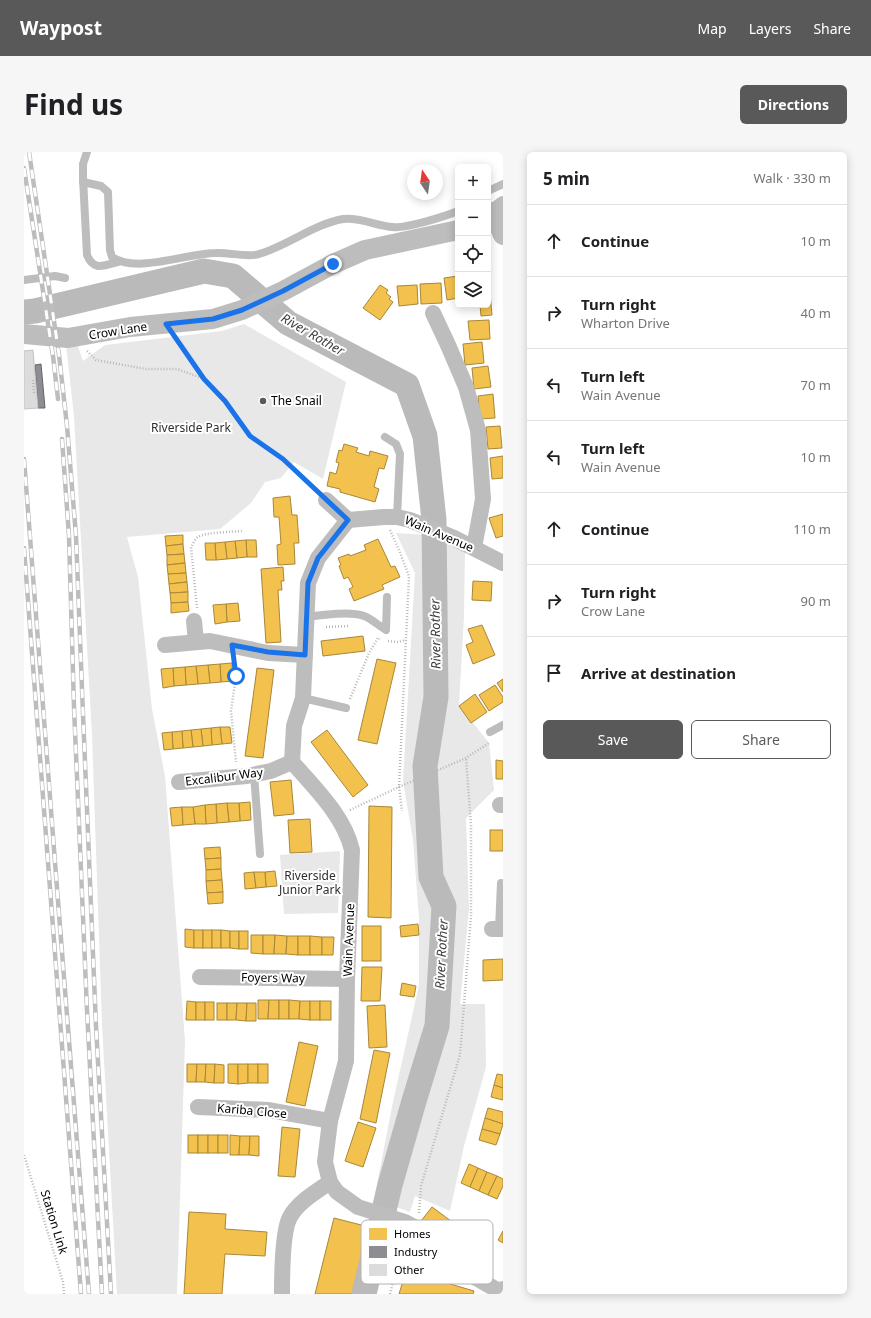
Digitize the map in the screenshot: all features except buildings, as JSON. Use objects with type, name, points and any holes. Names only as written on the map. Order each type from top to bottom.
[{"type":"street","points":[[495,210],[503,235]]},
{"type":"street","name":"Crow Lane","points":[[24,334],[62,338],[78,337],[130,327],[213,319],[242,310],[283,291],[333,264],[365,250],[455,231]]},
{"type":"street","points":[[433,313],[466,387],[478,430],[483,500],[474,548]]},
{"type":"street","points":[[292,762],[294,726],[303,698],[308,583],[318,558],[348,520],[326,500]]},
{"type":"street","name":"Wain Avenue","points":[[348,520],[397,518],[454,538],[503,563]]},
{"type":"street","points":[[196,616],[196,642]]},
{"type":"street","points":[[165,645],[210,641],[268,652],[305,655]]},
{"type":"street","name":"Wain Avenue","points":[[292,762],[337,816],[350,841],[352,850],[347,980],[346,1061],[330,1121],[325,1162],[330,1182],[338,1192],[358,1207],[397,1220]]},
{"type":"street","name":"Excalibur Way","points":[[179,782],[237,777],[271,771],[292,762]]},
{"type":"street","name":"Foyers Way","points":[[200,977],[347,980]]},
{"type":"street","name":"Kariba Close","points":[[198,1107],[268,1110],[330,1121]]},
{"type":"street","points":[[282,1294],[286,1227],[290,1216],[302,1202],[330,1182]]},
{"type":"street","name":"Wain Avenue","points":[[487,1284],[502,1293]]},
{"type":"lane","points":[[87,152],[83,164],[87,255],[90,262],[100,266],[118,262],[138,264],[215,253],[256,255],[269,251],[327,223],[344,219],[360,220],[395,228],[426,221],[455,212]]},
{"type":"lane","points":[[83,182],[101,186],[108,192],[110,250],[112,257],[118,262]]},
{"type":"lane","points":[[491,190],[503,184]]},
{"type":"lane","points":[[24,280],[55,276],[64,278]]},
{"type":"lane","points":[[385,437],[396,444],[400,454],[397,518]]},
{"type":"lane","points":[[306,623],[322,615],[350,614],[364,616],[386,630],[387,597]]},
{"type":"lane","points":[[303,698],[346,708]]},
{"type":"lane","points":[[490,732],[503,725]]},
{"type":"lane","points":[[254,774],[260,854]]},
{"type":"lane","points":[[498,929],[501,883]]},
{"type":"path","points":[[166,324],[204,379],[225,401],[250,436],[283,459],[326,500]]},
{"type":"path","points":[[78,337],[79,344],[96,360],[146,369],[177,369],[204,379]]},
{"type":"path","points":[[33,380],[34,393]]},
{"type":"path","points":[[397,518],[393,540],[399,550],[409,576],[399,786],[402,811]]},
{"type":"path","points":[[196,616],[191,547],[199,537],[206,534],[242,531]]},
{"type":"path","points":[[306,623],[355,626]]},
{"type":"path","points":[[375,635],[378,638],[388,641],[398,642],[406,640]]},
{"type":"path","points":[[346,708],[369,653],[378,638]]},
{"type":"path","points":[[232,645],[236,676],[231,711],[237,777]]},
{"type":"path","points":[[337,816],[405,783],[466,758],[490,742]]},
{"type":"path","points":[[418,1220],[421,1186],[460,1055],[471,916],[471,825],[466,758]]},
{"type":"path","name":"Station Link","points":[[24,1155],[63,1282],[64,1294]]},
{"type":"path","points":[[390,1294],[393,1284]]},
{"type":"green space","name":"Riverside Park","points":[[244,324],[346,382],[323,479],[294,462],[281,478],[265,482],[251,503],[220,529],[127,537],[138,577],[152,709],[165,776],[185,1041],[177,1294],[117,1294],[102,1024],[92,735],[74,416],[66,345],[77,344],[83,361],[105,345],[222,331]]},
{"type":"green space","points":[[396,533],[426,535],[465,549],[464,616],[459,705],[489,743],[494,790],[466,818],[469,909],[460,1004],[485,1004],[486,1067],[464,1146],[450,1211],[415,1196],[410,1212],[374,1199],[393,1102],[419,985],[419,918],[413,840],[403,781],[415,573]]},
{"type":"green space","name":"Riverside Junior Park","points":[[340,851],[338,913],[284,914],[280,855]]},
{"type":"waterway","name":"River Rother","points":[[24,312],[35,311],[204,271],[233,276],[288,323],[407,385],[425,436],[434,520],[436,697],[425,766],[431,877],[444,906],[437,1026],[390,1185],[382,1220]]},
{"type":"waterway","name":"River Rother","points":[[364,1294],[366,1284]]},
{"type":"railway","points":[[29,152],[59,355],[67,426],[76,536],[96,1026],[111,1294]]},
{"type":"railway","points":[[24,168],[53,356],[58,399]]},
{"type":"railway","points":[[62,439],[69,536],[74,707],[87,1010],[102,1294]]},
{"type":"railway","points":[[24,459],[89,1294]]},
{"type":"railway","points":[[24,548],[81,1294]]},
{"type":"place","name":"The Snail","points":[[263,401]]},
{"type":"route","points":[[236,676],[232,645],[268,652],[305,655],[308,583],[318,558],[348,520],[283,459],[250,436],[225,401],[204,379],[166,324],[213,319],[242,310],[283,291],[333,264]]}]
